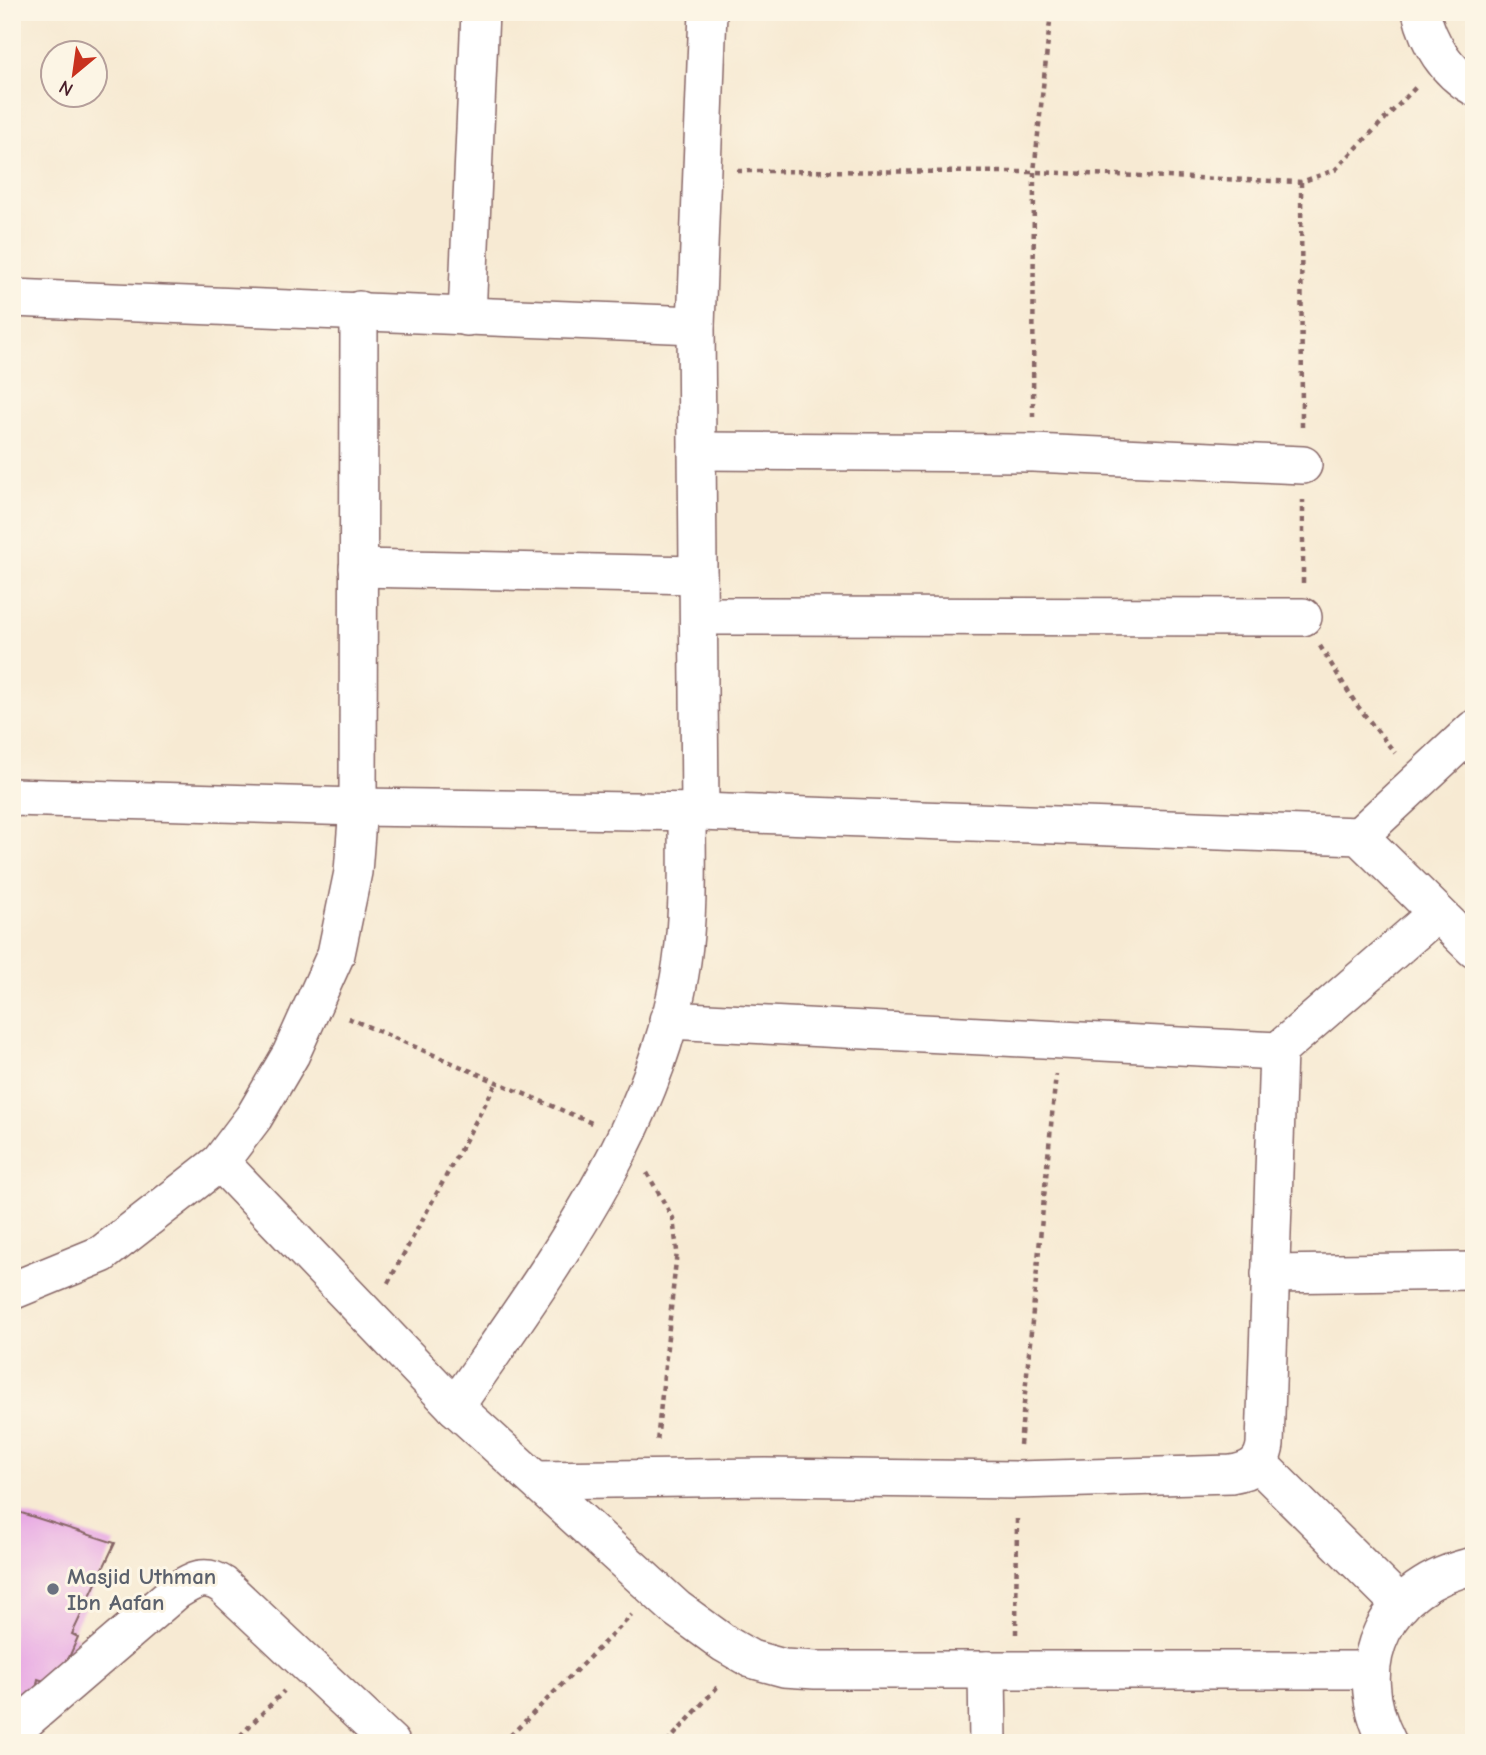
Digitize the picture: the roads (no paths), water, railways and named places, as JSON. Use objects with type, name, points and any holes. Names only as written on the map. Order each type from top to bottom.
[{"type":"street","points":[[467,317],[480,12]]},
{"type":"street","points":[[455,1408],[593,1199],[642,1098],[668,1020],[682,962],[693,812],[699,616],[696,325],[708,12]]},
{"type":"street","points":[[1421,12],[1429,39],[1442,59],[1464,82],[1474,87]]},
{"type":"street","points":[[12,298],[696,325]]},
{"type":"street","points":[[12,1291],[102,1254],[161,1211],[220,1162],[254,1117],[316,1004],[336,954],[353,872],[358,807],[359,310]]},
{"type":"street","points":[[697,451],[1033,453],[1303,465]]},
{"type":"street","points":[[358,568],[698,575]]},
{"type":"street","points":[[699,616],[1303,617]]},
{"type":"street","points":[[1359,836],[1474,729]]},
{"type":"street","points":[[12,797],[358,807],[693,812],[1359,836],[1474,949]]},
{"type":"street","points":[[668,1020],[1278,1051],[1437,913]]},
{"type":"street","points":[[536,1480],[1017,1480],[1244,1472],[1258,1463],[1265,1445],[1278,1051]]},
{"type":"street","points":[[220,1162],[455,1408],[657,1590],[725,1644],[746,1656],[784,1668],[1370,1670]]},
{"type":"street","points":[[1270,1274],[1474,1272]]},
{"type":"street","points":[[1258,1463],[1401,1605]]},
{"type":"street","points":[[1388,1743],[1375,1717],[1370,1670],[1382,1629],[1408,1595],[1444,1572],[1474,1566]]},
{"type":"street","points":[[12,1732],[92,1666],[158,1605],[199,1579],[216,1580],[223,1585],[391,1743]]},
{"type":"street","points":[[988,1743],[1001,1670]]},
{"type":"place","name":"Masjid Uthman Ibn Aafan","points":[[53,1589]]}]
